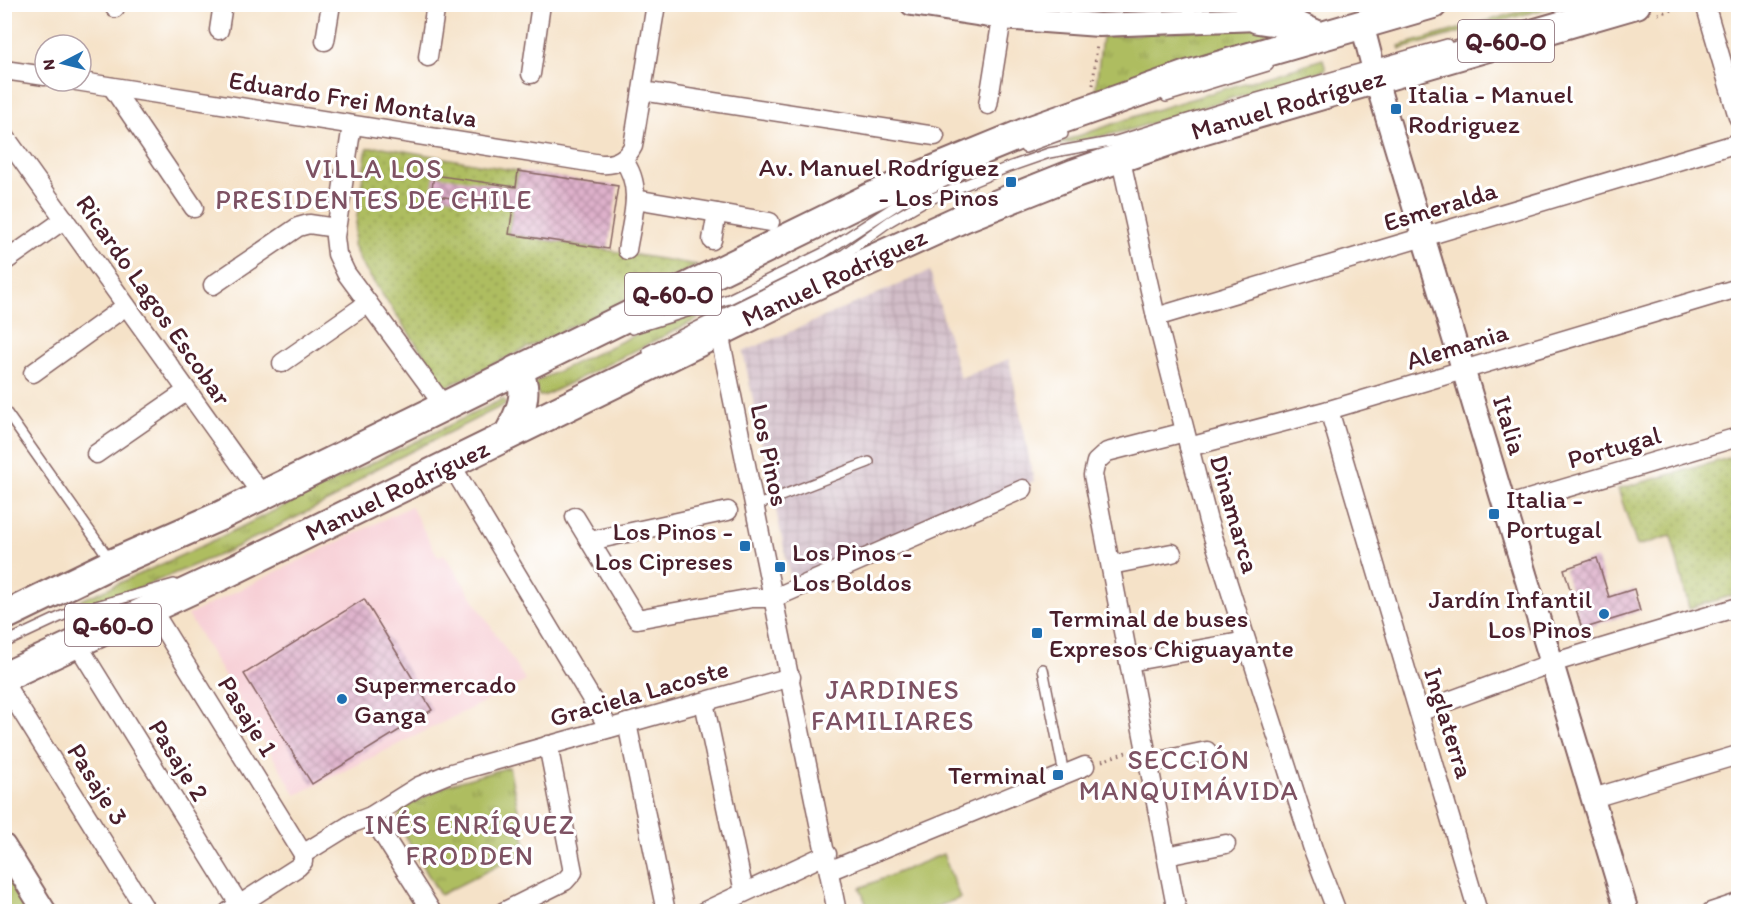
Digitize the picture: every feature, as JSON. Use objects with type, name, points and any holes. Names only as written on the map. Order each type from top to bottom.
[{"type":"main road","name":"Q-60-O","points":[[4,616],[262,495],[444,406],[521,379],[869,198],[1034,129],[1085,118],[1187,75],[1326,40],[1362,24],[1433,4]]},
{"type":"main road","name":"Manuel Rodríguez","points":[[4,677],[223,575],[902,244],[1120,156],[1374,72],[1647,10]]},
{"type":"main road","points":[[1258,19],[1293,24],[1326,40]]},
{"type":"main road","points":[[508,435],[522,404],[521,379]]},
{"type":"street","points":[[219,30],[223,4]]},
{"type":"street","points":[[326,40],[331,4]]},
{"type":"street","points":[[428,57],[436,4]]},
{"type":"street","points":[[531,74],[541,4]]},
{"type":"street","points":[[627,250],[635,199],[634,177],[623,159],[633,146],[656,4]]},
{"type":"street","points":[[912,4],[1002,18],[1099,25],[1258,19]]},
{"type":"street","points":[[1705,4],[1738,117]]},
{"type":"street","points":[[988,105],[1002,18]]},
{"type":"street","name":"Italia","points":[[1362,24],[1374,72],[1627,912]]},
{"type":"street","points":[[4,70],[33,74]]},
{"type":"street","name":"Eduardo Frei Montalva","points":[[93,84],[600,164],[623,159]]},
{"type":"street","points":[[112,87],[194,208]]},
{"type":"street","points":[[642,91],[935,136]]},
{"type":"street","points":[[352,125],[336,228],[335,245],[341,264],[444,406]]},
{"type":"street","name":"Ricardo Lagos Escobar","points":[[4,135],[262,495]]},
{"type":"street","name":"Esmeralda","points":[[1156,317],[1738,143]]},
{"type":"street","name":"Dinamarca","points":[[1120,156],[1156,317],[1208,521],[1314,852],[1337,912]]},
{"type":"street","points":[[635,199],[770,222]]},
{"type":"street","points":[[712,240],[717,213]]},
{"type":"street","points":[[4,262],[65,219]]},
{"type":"street","points":[[213,285],[298,227],[309,224],[336,228]]},
{"type":"street","name":"Alemania","points":[[1111,565],[1094,481],[1096,462],[1107,452],[1187,440],[1329,410],[1738,288]]},
{"type":"street","points":[[282,363],[368,303]]},
{"type":"street","points":[[33,373],[126,306]]},
{"type":"street","name":"Los Pinos","points":[[719,332],[829,862],[837,912]]},
{"type":"street","points":[[96,454],[187,391]]},
{"type":"street","name":"Inglaterra","points":[[1329,410],[1478,912]]},
{"type":"street","name":"Portugal","points":[[1505,506],[1738,437]]},
{"type":"street","points":[[450,463],[609,728]]},
{"type":"street","points":[[576,517],[637,619],[753,598],[774,598],[1023,489]]},
{"type":"street","points":[[590,541],[728,511]]},
{"type":"street","points":[[1172,553],[1111,565],[1177,912]]},
{"type":"street","points":[[1419,712],[1552,663],[1738,607]]},
{"type":"street","name":"Pasaje 1","points":[[145,610],[157,618],[303,854]]},
{"type":"street","points":[[1129,663],[1246,641]]},
{"type":"street","name":"Pasaje 2","points":[[76,642],[234,908]]},
{"type":"street","name":"Graciela Lacoste","points":[[234,908],[298,867],[303,861],[303,854],[333,834],[371,816],[435,779],[791,677]]},
{"type":"street","name":"Pasaje 3","points":[[4,683],[147,912]]},
{"type":"street","points":[[704,702],[744,892]]},
{"type":"street","points":[[627,723],[666,912]]},
{"type":"street","points":[[503,912],[565,881],[573,872],[549,745]]},
{"type":"street","points":[[1147,755],[1207,752]]},
{"type":"street","points":[[1593,798],[1738,755]]},
{"type":"street","points":[[703,912],[744,892],[1085,766]]},
{"type":"street","points":[[371,816],[432,912]]},
{"type":"street","points":[[1166,856],[1226,844]]},
{"type":"street","points":[[4,846],[45,912]]},
{"type":"street","points":[[1711,912],[1738,903]]},
{"type":"lane","points":[[642,354],[843,255],[890,221],[921,203],[1006,168],[1049,153],[1116,141],[1374,72],[1458,41]]},
{"type":"lane","points":[[1159,100],[1281,62]]},
{"type":"lane","points":[[1014,153],[1085,118]]},
{"type":"lane","points":[[621,334],[729,299],[836,246],[903,201],[973,169]]},
{"type":"lane","points":[[508,435],[544,406]]},
{"type":"lane","points":[[4,409],[113,563]]},
{"type":"lane","points":[[755,506],[869,462]]},
{"type":"lane","points":[[4,643],[82,609],[200,577],[223,575]]},
{"type":"lane","points":[[1043,669],[1064,774]]},
{"type":"path","points":[[1647,10],[1691,4]]},
{"type":"path","points":[[1085,118],[1093,77],[1099,25]]},
{"type":"path","points":[[1085,766],[1147,755]]},
{"type":"shaded area","points":[[930,271],[960,378],[1009,359],[1034,481],[791,582],[743,352]]},
{"type":"shaded area","points":[[411,506],[438,557],[444,554],[526,681],[296,795],[188,615]]},
{"type":"green space","points":[[1543,5],[1559,5],[1400,49],[1399,46]]},
{"type":"green space","points":[[1264,25],[1294,28],[1095,95],[1102,37]]},
{"type":"green space","points":[[1323,59],[1326,69],[1126,131],[1059,145],[1058,143],[1142,114]]},
{"type":"green space","points":[[383,147],[518,171],[509,234],[698,265],[446,387],[362,265],[353,245],[366,153],[368,148]]},
{"type":"green space","points":[[695,315],[698,319],[544,396],[539,396],[535,383],[537,381],[637,334]]},
{"type":"green space","points":[[503,399],[506,404],[368,473],[335,498],[228,551],[137,589],[71,607],[70,605],[200,547]]},
{"type":"green space","points":[[1729,458],[1738,483],[1738,594],[1689,608],[1671,536],[1637,546],[1618,489]]},
{"type":"green space","points":[[509,767],[527,851],[440,895],[398,824],[400,810],[447,785]]},
{"type":"green space","points":[[943,854],[960,898],[926,911],[869,911],[860,888]]},
{"type":"green space","points":[[5,874],[28,911],[5,911]]},
{"type":"building","points":[[518,171],[618,186],[608,249],[509,234],[513,207],[431,195],[434,175],[516,187]]},
{"type":"building","points":[[1597,558],[1609,597],[1634,589],[1640,611],[1582,629],[1564,569]]},
{"type":"building","name":"Supermercado Ganga","points":[[364,599],[432,710],[312,784],[244,674]]},
{"type":"place","name":"Italia - Manuel Rodriguez","points":[[1396,109]]},
{"type":"place","name":"Av. Manuel Rodríguez - Los Pinos","points":[[1011,182]]},
{"type":"place","name":"Italia - Portugal","points":[[1494,514]]},
{"type":"place","name":"Los Pinos - Los Cipreses","points":[[745,546]]},
{"type":"place","name":"Los Pinos - Los Boldos","points":[[780,567]]},
{"type":"place","name":"Jardín Infantil Los Pinos","points":[[1604,614]]},
{"type":"place","name":"Terminal de buses Expresos Chiguayante","points":[[1037,633]]},
{"type":"place","name":"Supermercado Ganga","points":[[342,699]]},
{"type":"place","name":"Terminal","points":[[1058,775]]},
{"type":"district","name":"VILLA LOS PRESIDENTES DE CHILE","points":[[374,184]]},
{"type":"district","name":"JARDINES FAMILIARES","points":[[893,704]]},
{"type":"district","name":"SECCIÓN MANQUIMÁVIDA","points":[[1189,774]]},
{"type":"district","name":"INÉS ENRÍQUEZ FRODDEN","points":[[470,840]]}]
